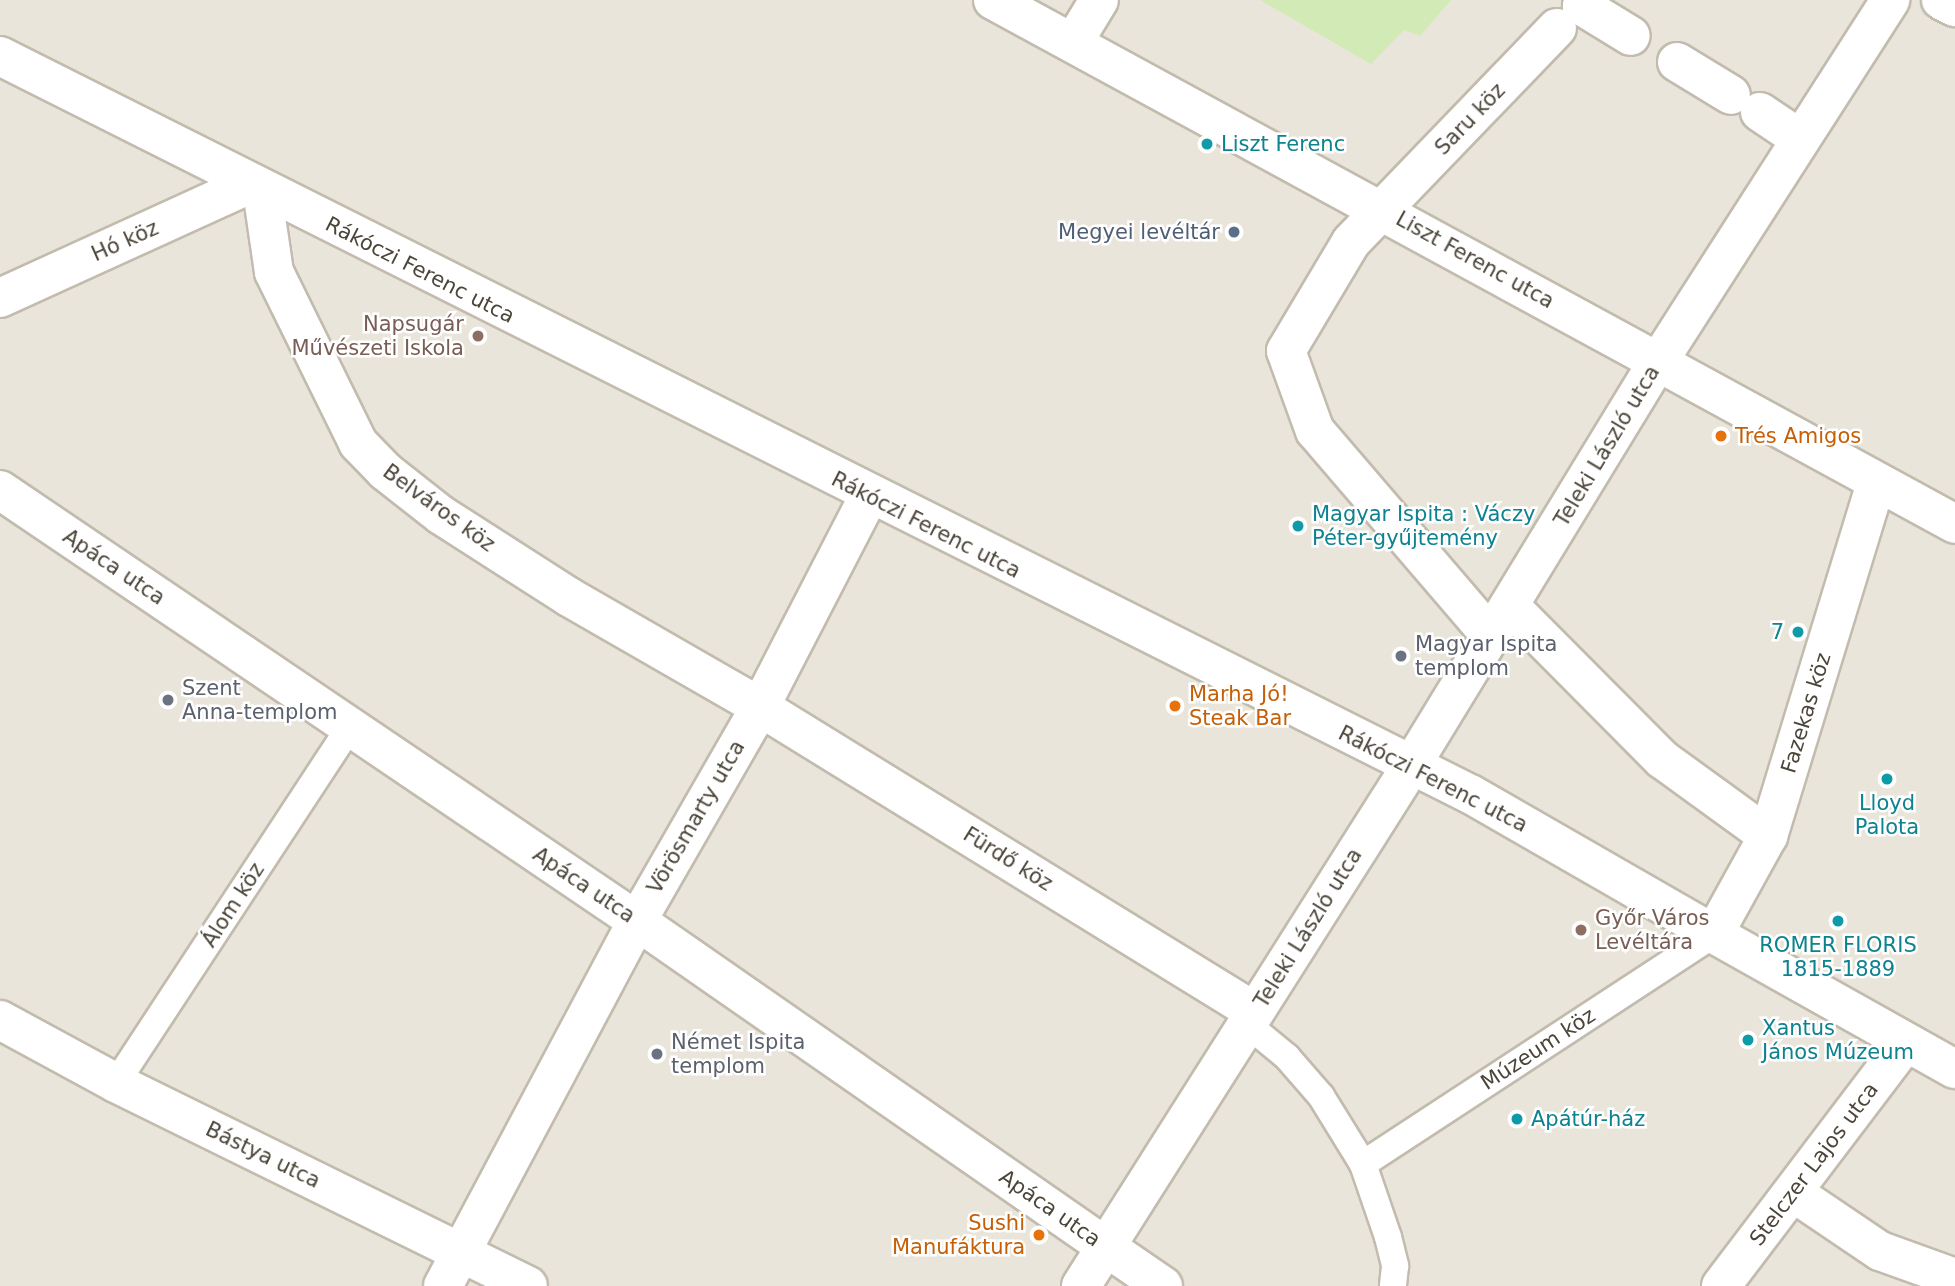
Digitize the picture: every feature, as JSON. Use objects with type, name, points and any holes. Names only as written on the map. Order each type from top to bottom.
[{"type":"street","name":"Liszt Ferenc utca","points":[[993,0],[1381,208],[1876,483],[1950,513]]},
{"type":"street","points":[[1073,43],[1099,0]]},
{"type":"street","name":"Teleki László utca","points":[[1082,1286],[1411,766],[1658,362],[1890,0]]},
{"type":"street","points":[[1941,0],[1955,7]]},
{"type":"street","points":[[1576,11],[1631,36]]},
{"type":"street","name":"Saru köz","points":[[1501,621],[1315,431],[1286,351],[1351,242],[1381,208],[1576,11]]},
{"type":"street","name":"Rákóczi Ferenc utca","points":[[0,56],[869,496],[1472,795],[1844,1009],[1955,1069]]},
{"type":"street","points":[[1677,62],[1800,139]]},
{"type":"street","name":"Hó köz","points":[[0,298],[256,187]]},
{"type":"street","name":"Belváros köz","points":[[256,187],[274,272],[358,443],[385,471],[441,515],[569,597],[760,707]]},
{"type":"street","name":"Fazekas köz","points":[[1714,934],[1769,836],[1876,483]]},
{"type":"street","name":"Apáca utca","points":[[0,490],[637,921],[1163,1286]]},
{"type":"street","name":"Vörösmarty utca","points":[[443,1286],[637,921],[760,707],[869,496]]},
{"type":"street","points":[[1501,621],[1662,759],[1769,836]]},
{"type":"street","name":"Fürdő köz","points":[[760,707],[1251,1018]]},
{"type":"street","name":"Bástya utca","points":[[0,1020],[116,1083],[528,1286]]},
{"type":"street","name":"Stelczer Lajos utca","points":[[1721,1286],[1906,1042]]},
{"type":"street","points":[[1794,1193],[1880,1251],[1955,1278]]},
{"type":"lane","name":"Álom köz","points":[[116,1083],[350,727]]},
{"type":"lane","name":"Múzeum köz","points":[[1363,1164],[1714,934]]},
{"type":"lane","points":[[1251,1018],[1321,1096],[1363,1164],[1395,1266],[1392,1286]]},
{"type":"shaded area","points":[[0,0],[1955,0],[1955,1286],[0,1286]]},
{"type":"green space","points":[[1260,0],[1451,0],[1420,36],[1404,30],[1371,64]]},
{"type":"place","name":"Liszt Ferenc","points":[[1207,144]]},
{"type":"place","name":"Megyei levéltár","points":[[1234,232]]},
{"type":"place","name":"Napsugár Művészeti Iskola","points":[[478,336]]},
{"type":"place","name":"Trés Amigos","points":[[1721,436]]},
{"type":"place","name":"Magyar Ispita : Váczy Péter-gyűjtemény","points":[[1298,526]]},
{"type":"place","name":"7","points":[[1798,632]]},
{"type":"place","name":"Magyar Ispita templom","points":[[1401,656]]},
{"type":"place","name":"Szent Anna-templom","points":[[168,700]]},
{"type":"place","name":"Marha Jó! Steak Bar","points":[[1175,706]]},
{"type":"place","name":"Lloyd Palota","points":[[1887,779]]},
{"type":"place","name":"ROMER FLORIS 1815-1889","points":[[1838,921]]},
{"type":"place","name":"Győr Város Levéltára","points":[[1581,930]]},
{"type":"place","name":"Xantus János Múzeum","points":[[1748,1040]]},
{"type":"place","name":"Német Ispita templom","points":[[657,1054]]},
{"type":"place","name":"Apátúr-ház","points":[[1517,1119]]},
{"type":"place","name":"Sushi Manufáktura","points":[[1039,1235]]}]
